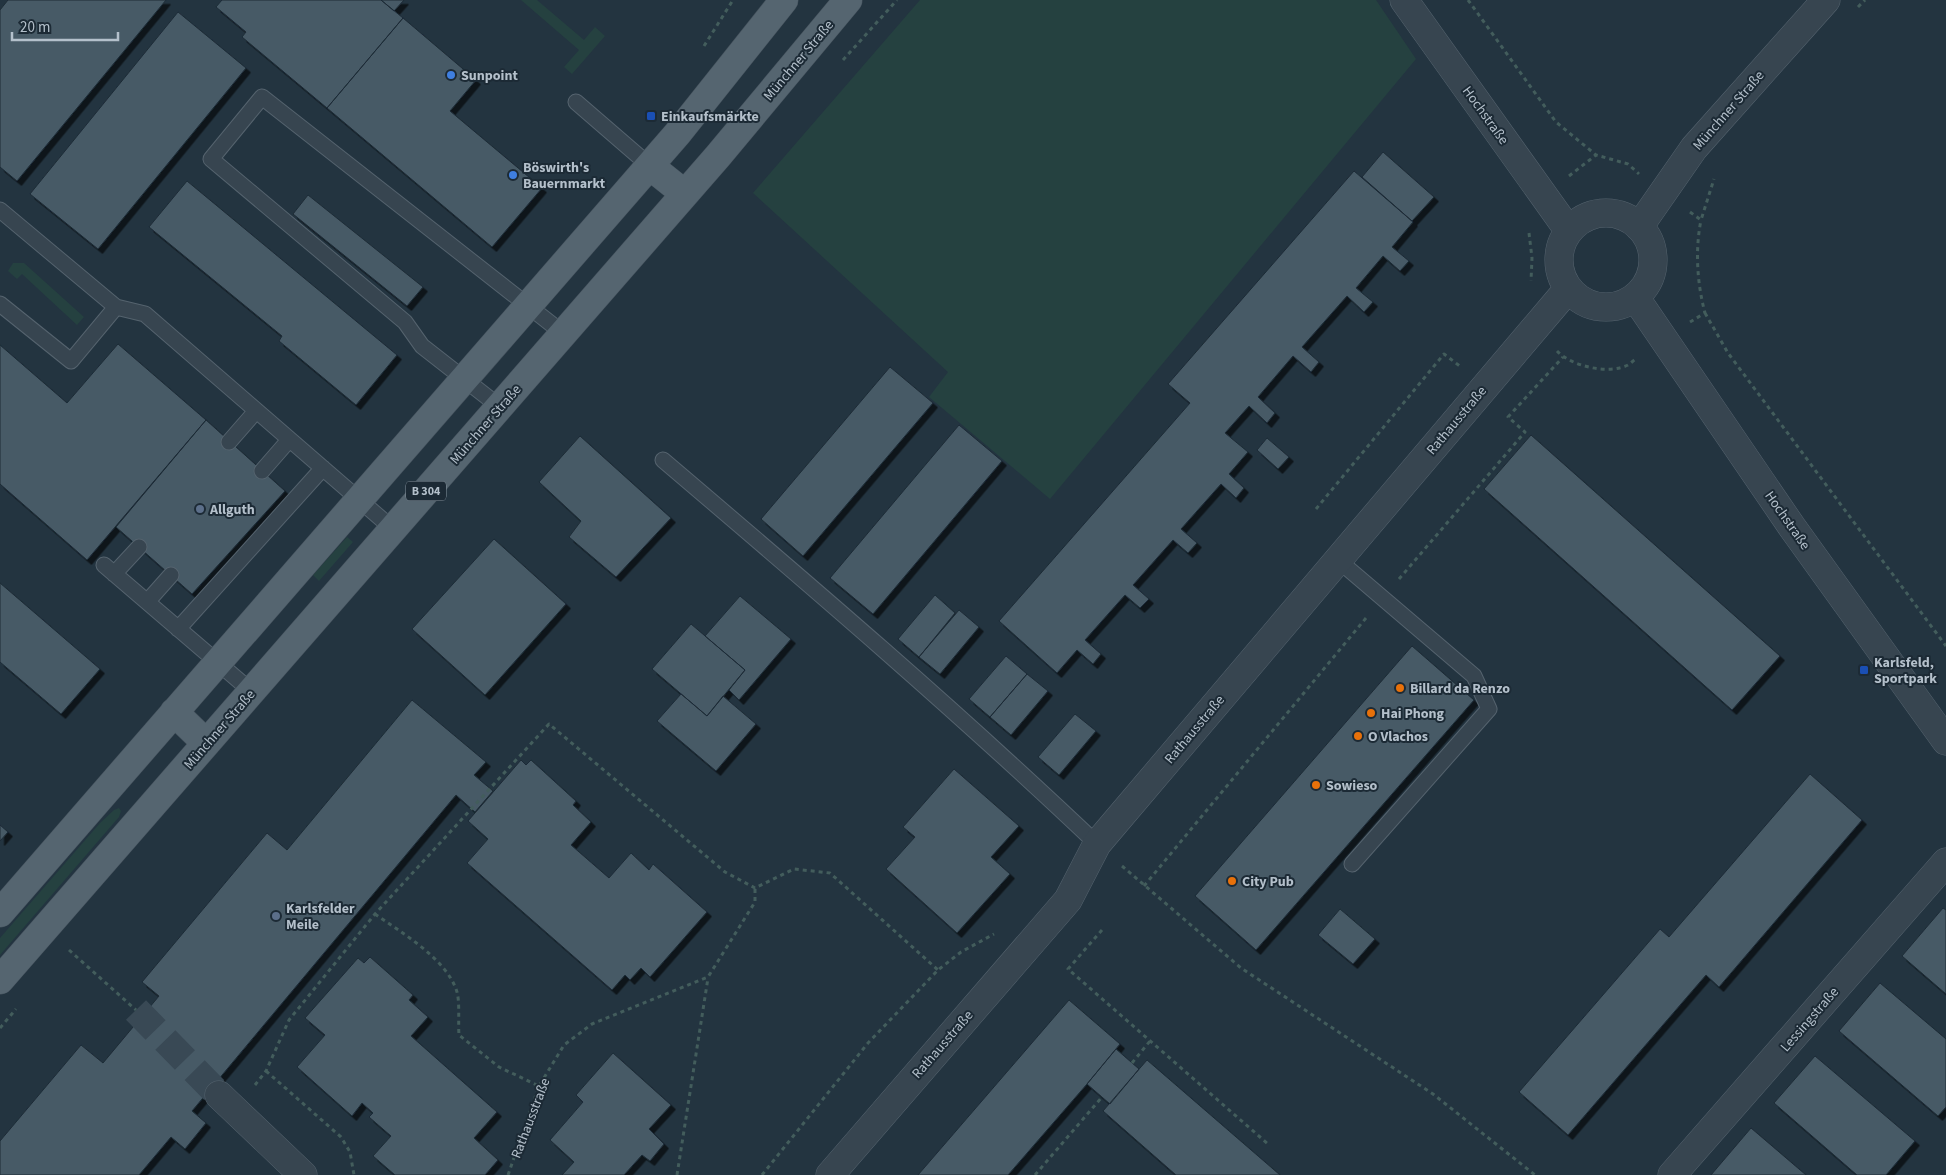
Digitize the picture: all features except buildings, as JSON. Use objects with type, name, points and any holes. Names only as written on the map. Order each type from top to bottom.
[{"type":"main road","points":[[0,913],[650,166],[784,0]]},
{"type":"main road","name":"Münchner Straße","points":[[0,980],[564,334],[848,0]]},
{"type":"main road","points":[[650,166],[685,194]]},
{"type":"main road","points":[[174,712],[206,744]]},
{"type":"street","name":"Hochstraße","points":[[1404,0],[1569,230]]},
{"type":"street","name":"Münchner Straße","points":[[1639,226],[1694,148],[1826,0]]},
{"type":"street","points":[[1611,213],[1626,218],[1639,226],[1648,239],[1652,254],[1652,270],[1646,285],[1635,297],[1623,304],[1608,307],[1593,306],[1579,299],[1568,289],[1561,275],[1559,259],[1561,244],[1569,230],[1581,220],[1595,214],[1611,213]]},
{"type":"street","name":"Rathausstraße","points":[[830,1175],[1068,900],[1097,844],[1568,289]]},
{"type":"street","name":"Hochstraße","points":[[1635,297],[1792,527],[1946,741]]},
{"type":"street","name":"Lessingstraße","points":[[1672,1175],[1946,862]]},
{"type":"street","points":[[227,1103],[302,1175]]},
{"type":"lane","points":[[500,407],[422,346],[405,322],[211,159],[262,97],[564,334]]},
{"type":"lane","points":[[576,102],[650,166]]},
{"type":"lane","points":[[0,210],[116,307],[145,314],[393,530]]},
{"type":"lane","points":[[0,304],[71,361],[116,307]]},
{"type":"lane","points":[[229,442],[256,411]]},
{"type":"lane","points":[[262,471],[289,440]]},
{"type":"lane","points":[[663,460],[874,641],[1097,844]]},
{"type":"lane","points":[[178,628],[322,468]]},
{"type":"lane","points":[[139,547],[109,569],[252,691]]},
{"type":"lane","points":[[1338,560],[1474,676],[1489,708],[1352,864]]},
{"type":"lane","points":[[147,602],[171,575]]},
{"type":"path","points":[[1468,0],[1556,122],[1596,155],[1628,164],[1662,194],[1702,220],[1716,174]]},
{"type":"path","points":[[1852,14],[1865,0]]},
{"type":"path","points":[[1705,314],[1728,353],[1946,646]]},
{"type":"path","points":[[1316,509],[1444,354],[1467,372]]},
{"type":"path","points":[[1144,886],[1382,598],[1525,432],[1508,417],[1563,356]]},
{"type":"path","points":[[227,1103],[266,1071],[289,1020],[375,914],[548,724],[725,872],[755,888]]},
{"type":"path","points":[[1097,844],[1241,968],[1433,1094],[1535,1175]]},
{"type":"path","points":[[755,888],[794,869],[830,873],[938,970]]},
{"type":"path","points":[[676,1175],[708,977],[755,902],[755,888]]},
{"type":"path","points":[[375,914],[432,955],[445,971],[457,992],[459,1034],[499,1067],[539,1086]]},
{"type":"path","points":[[762,1175],[868,1043],[938,970],[961,952],[1017,922],[1036,935]]},
{"type":"path","points":[[1102,930],[1068,969],[1268,1144]]},
{"type":"path","points":[[69,950],[136,1010]]},
{"type":"path","name":"Rathausstraße","points":[[508,1175],[539,1086],[564,1045],[592,1024],[708,977]]},
{"type":"path","points":[[1132,1062],[1150,1041]]},
{"type":"path","points":[[266,1071],[341,1136],[350,1152],[354,1175]]},
{"type":"path","points":[[1035,1175],[1102,1097]]},
{"type":"green space","points":[[521,0],[537,0],[584,40],[595,27],[605,36],[572,74],[564,67],[579,50]]},
{"type":"green space","points":[[920,0],[1376,0],[1416,59],[1050,499],[929,397],[948,372],[753,193]]},
{"type":"green space","points":[[13,263],[24,263],[84,317],[77,325],[22,274],[17,279],[8,271]]},
{"type":"green space","points":[[347,537],[353,542],[319,581],[313,575]]},
{"type":"green space","points":[[119,808],[121,811],[119,817],[0,955],[0,938],[100,823],[114,810]]},
{"type":"tunnel","points":[[136,1010],[219,1095]]},
{"type":"place","name":"Sunpoint","points":[[451,75]]},
{"type":"place","name":"Einkaufsmärkte","points":[[651,116]]},
{"type":"place","name":"Böswirth's Bauernmarkt","points":[[513,175]]},
{"type":"place","name":"Allguth","points":[[200,509]]},
{"type":"place","name":"Karlsfeld, Sportpark","points":[[1864,670]]},
{"type":"place","name":"Billard da Renzo","points":[[1400,688]]},
{"type":"place","name":"Hai Phong","points":[[1371,713]]},
{"type":"place","name":"O Vlachos","points":[[1358,736]]},
{"type":"place","name":"Sowieso","points":[[1316,785]]},
{"type":"place","name":"City Pub","points":[[1232,881]]},
{"type":"place","name":"Karlsfelder Meile","points":[[276,916]]}]
